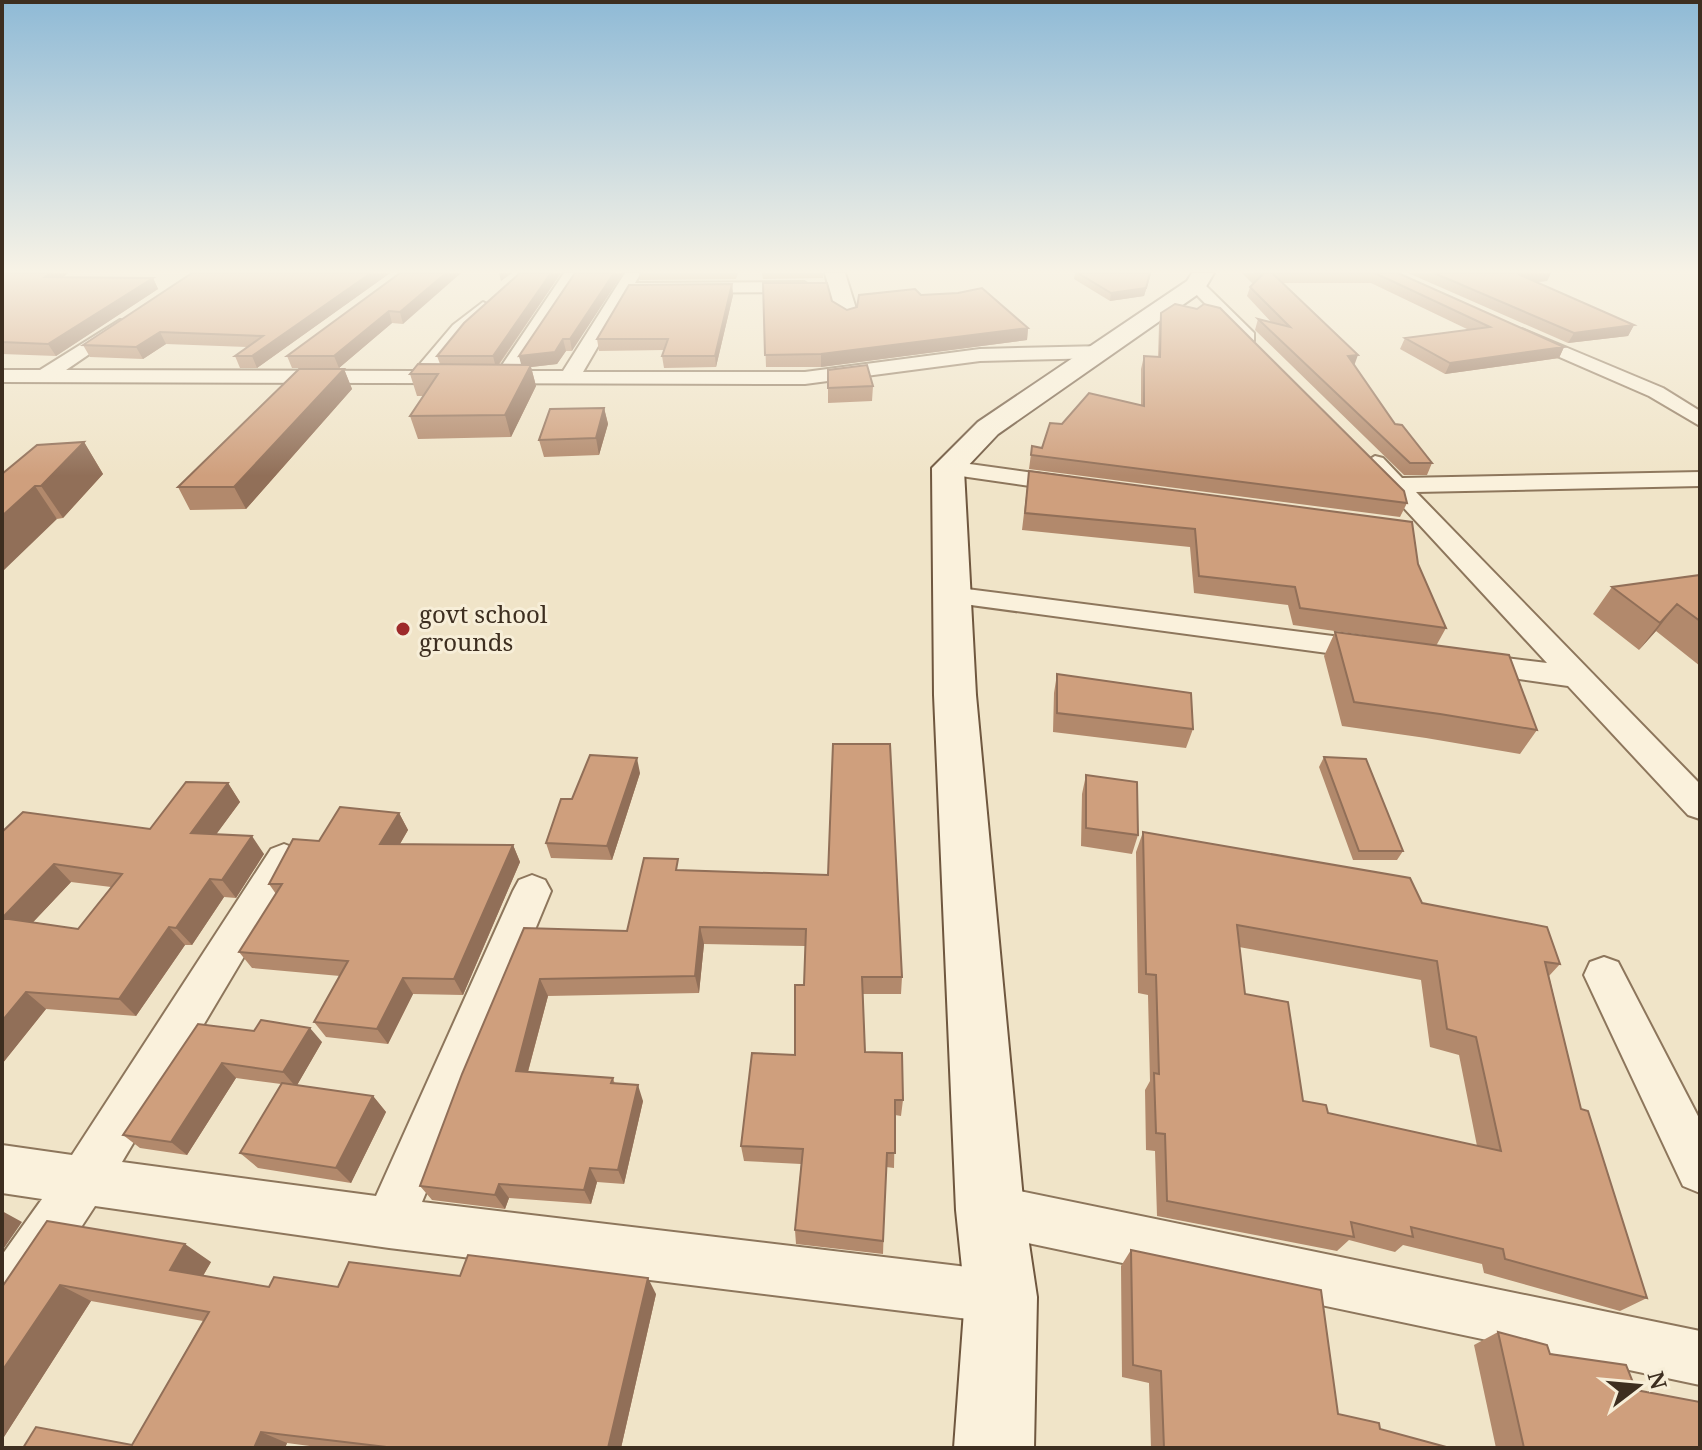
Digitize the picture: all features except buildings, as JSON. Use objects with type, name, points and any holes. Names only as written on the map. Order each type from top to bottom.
[{"type":"main road","points":[[994,1448],[1001,1297],[990,1210],[951,595],[948,468],[988,428],[1118,341]]},
{"type":"street","points":[[43,377],[97,341]]},
{"type":"street","points":[[418,379],[449,341]]},
{"type":"street","points":[[502,380],[528,341]]},
{"type":"street","points":[[568,380],[592,341]]},
{"type":"street","points":[[1253,341],[1263,352]]},
{"type":"street","points":[[1537,341],[1656,392],[1700,420]]},
{"type":"street","points":[[2,376],[502,380],[805,378],[980,355],[1103,352]]},
{"type":"street","points":[[261,378],[285,361]]},
{"type":"street","points":[[1352,440],[1700,806]]},
{"type":"street","points":[[948,468],[1101,489]]},
{"type":"street","points":[[1397,485],[1700,479]]},
{"type":"street","points":[[1409,529],[1439,533]]},
{"type":"street","points":[[951,595],[1405,655]]},
{"type":"street","points":[[1452,661],[1577,677]]},
{"type":"street","points":[[2,1300],[83,1181],[284,859]]},
{"type":"street","points":[[389,1223],[532,891]]},
{"type":"street","points":[[1604,975],[1700,1169]]},
{"type":"street","points":[[2,1169],[389,1223],[1001,1297]]},
{"type":"street","points":[[990,1210],[1700,1358]]},
{"type":"place","name":"govt school grounds","points":[[403,629]]}]
